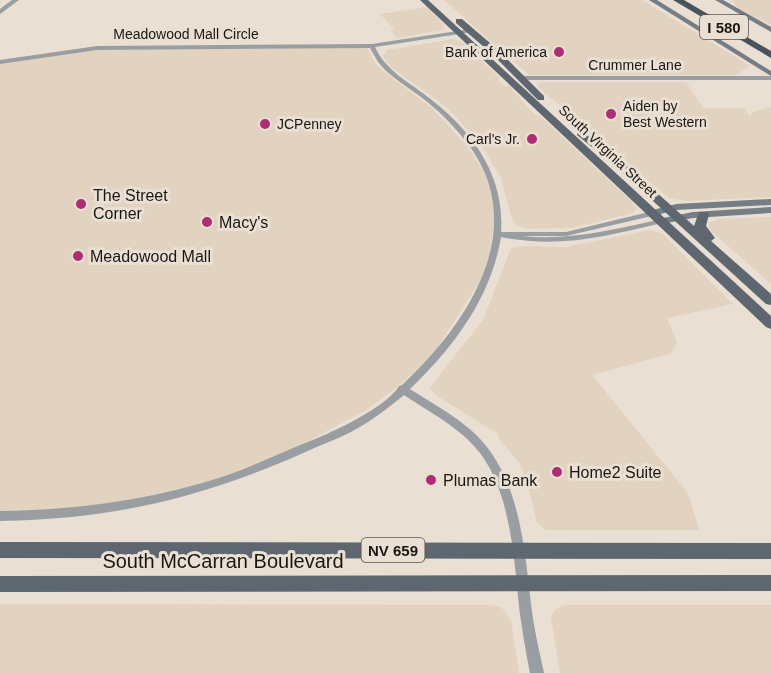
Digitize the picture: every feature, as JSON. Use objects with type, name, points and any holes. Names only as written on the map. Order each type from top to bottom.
[{"type":"highway","name":"I 580","points":[[678,0],[771,55]]},
{"type":"highway","name":"I 580","points":[[691,0],[771,46]]},
{"type":"main road","name":"South Virginia Street","points":[[424,0],[665,215],[729,263],[771,302]]},
{"type":"main road","name":"South Virginia Street","points":[[435,0],[581,134],[612,158],[771,324]]},
{"type":"main road","points":[[652,0],[771,74]]},
{"type":"main road","points":[[718,0],[771,30]]},
{"type":"main road","points":[[665,215],[771,202]]},
{"type":"main road","points":[[665,215],[771,210]]},
{"type":"main road","points":[[704,214],[700,226],[729,263]]},
{"type":"main road","name":"South McCarran Boulevard","points":[[0,550],[771,551]]},
{"type":"main road","name":"South McCarran Boulevard","points":[[0,584],[771,583]]},
{"type":"street","points":[[0,12],[16,0]]},
{"type":"street","name":"Meadowood Mall Circle","points":[[0,62],[97,48],[372,46],[470,31]]},
{"type":"street","points":[[0,516],[36,516],[101,510],[143,503],[258,469],[361,421],[402,389],[438,355],[470,311],[491,267],[499,234],[499,215],[494,188],[479,156],[442,112],[383,66],[372,46]]},
{"type":"street","points":[[748,77],[759,72],[751,62]]},
{"type":"street","name":"Crummer Lane","points":[[521,78],[771,78]]},
{"type":"street","points":[[499,234],[517,239],[566,242],[665,215]]},
{"type":"street","points":[[402,389],[471,436],[493,463],[507,495],[537,673]]},
{"type":"shaded area","points":[[444,0],[642,0],[750,66],[736,75],[529,75]]},
{"type":"shaded area","points":[[732,0],[771,0],[771,25],[737,7]]},
{"type":"shaded area","points":[[427,7],[445,27],[443,30],[397,38],[391,30],[394,29],[380,14]]},
{"type":"shaded area","points":[[454,39],[460,41],[481,60],[499,77],[498,80],[504,86],[509,86],[534,114],[539,115],[631,201],[636,208],[633,213],[571,228],[526,229],[513,223],[501,178],[481,145],[449,109],[391,67],[383,56],[387,50]]},
{"type":"shaded area","points":[[367,47],[374,62],[383,71],[432,108],[466,145],[491,188],[496,210],[489,256],[480,281],[431,357],[368,409],[288,452],[241,473],[164,494],[70,510],[0,514],[0,63],[94,50]]},
{"type":"shaded area","points":[[686,82],[703,108],[744,108],[750,117],[756,111],[771,107],[771,197],[687,201],[669,198],[537,86],[538,83]]},
{"type":"shaded area","points":[[771,217],[771,284],[710,230],[709,223],[719,219]]},
{"type":"shaded area","points":[[650,230],[663,234],[733,304],[667,318],[677,342],[670,354],[592,375],[688,493],[699,530],[546,530],[537,523],[528,485],[519,462],[498,438],[498,434],[437,396],[430,388],[484,318],[511,248],[565,247]]},
{"type":"shaded area","points":[[0,604],[491,605],[501,607],[511,620],[519,673],[0,673]]},
{"type":"shaded area","points":[[563,605],[771,605],[771,673],[560,673],[551,618],[554,611]]},
{"type":"place","name":"Bank of America","points":[[559,52]]},
{"type":"place","name":"Aiden by Best Western","points":[[611,114]]},
{"type":"place","name":"JCPenney","points":[[265,124]]},
{"type":"place","name":"Carl's Jr.","points":[[532,139]]},
{"type":"place","name":"The Street Corner","points":[[81,204]]},
{"type":"place","name":"Macy's","points":[[207,222]]},
{"type":"place","name":"Meadowood Mall","points":[[78,256]]},
{"type":"place","name":"Home2 Suite","points":[[557,472]]},
{"type":"place","name":"Plumas Bank","points":[[431,480]]}]
